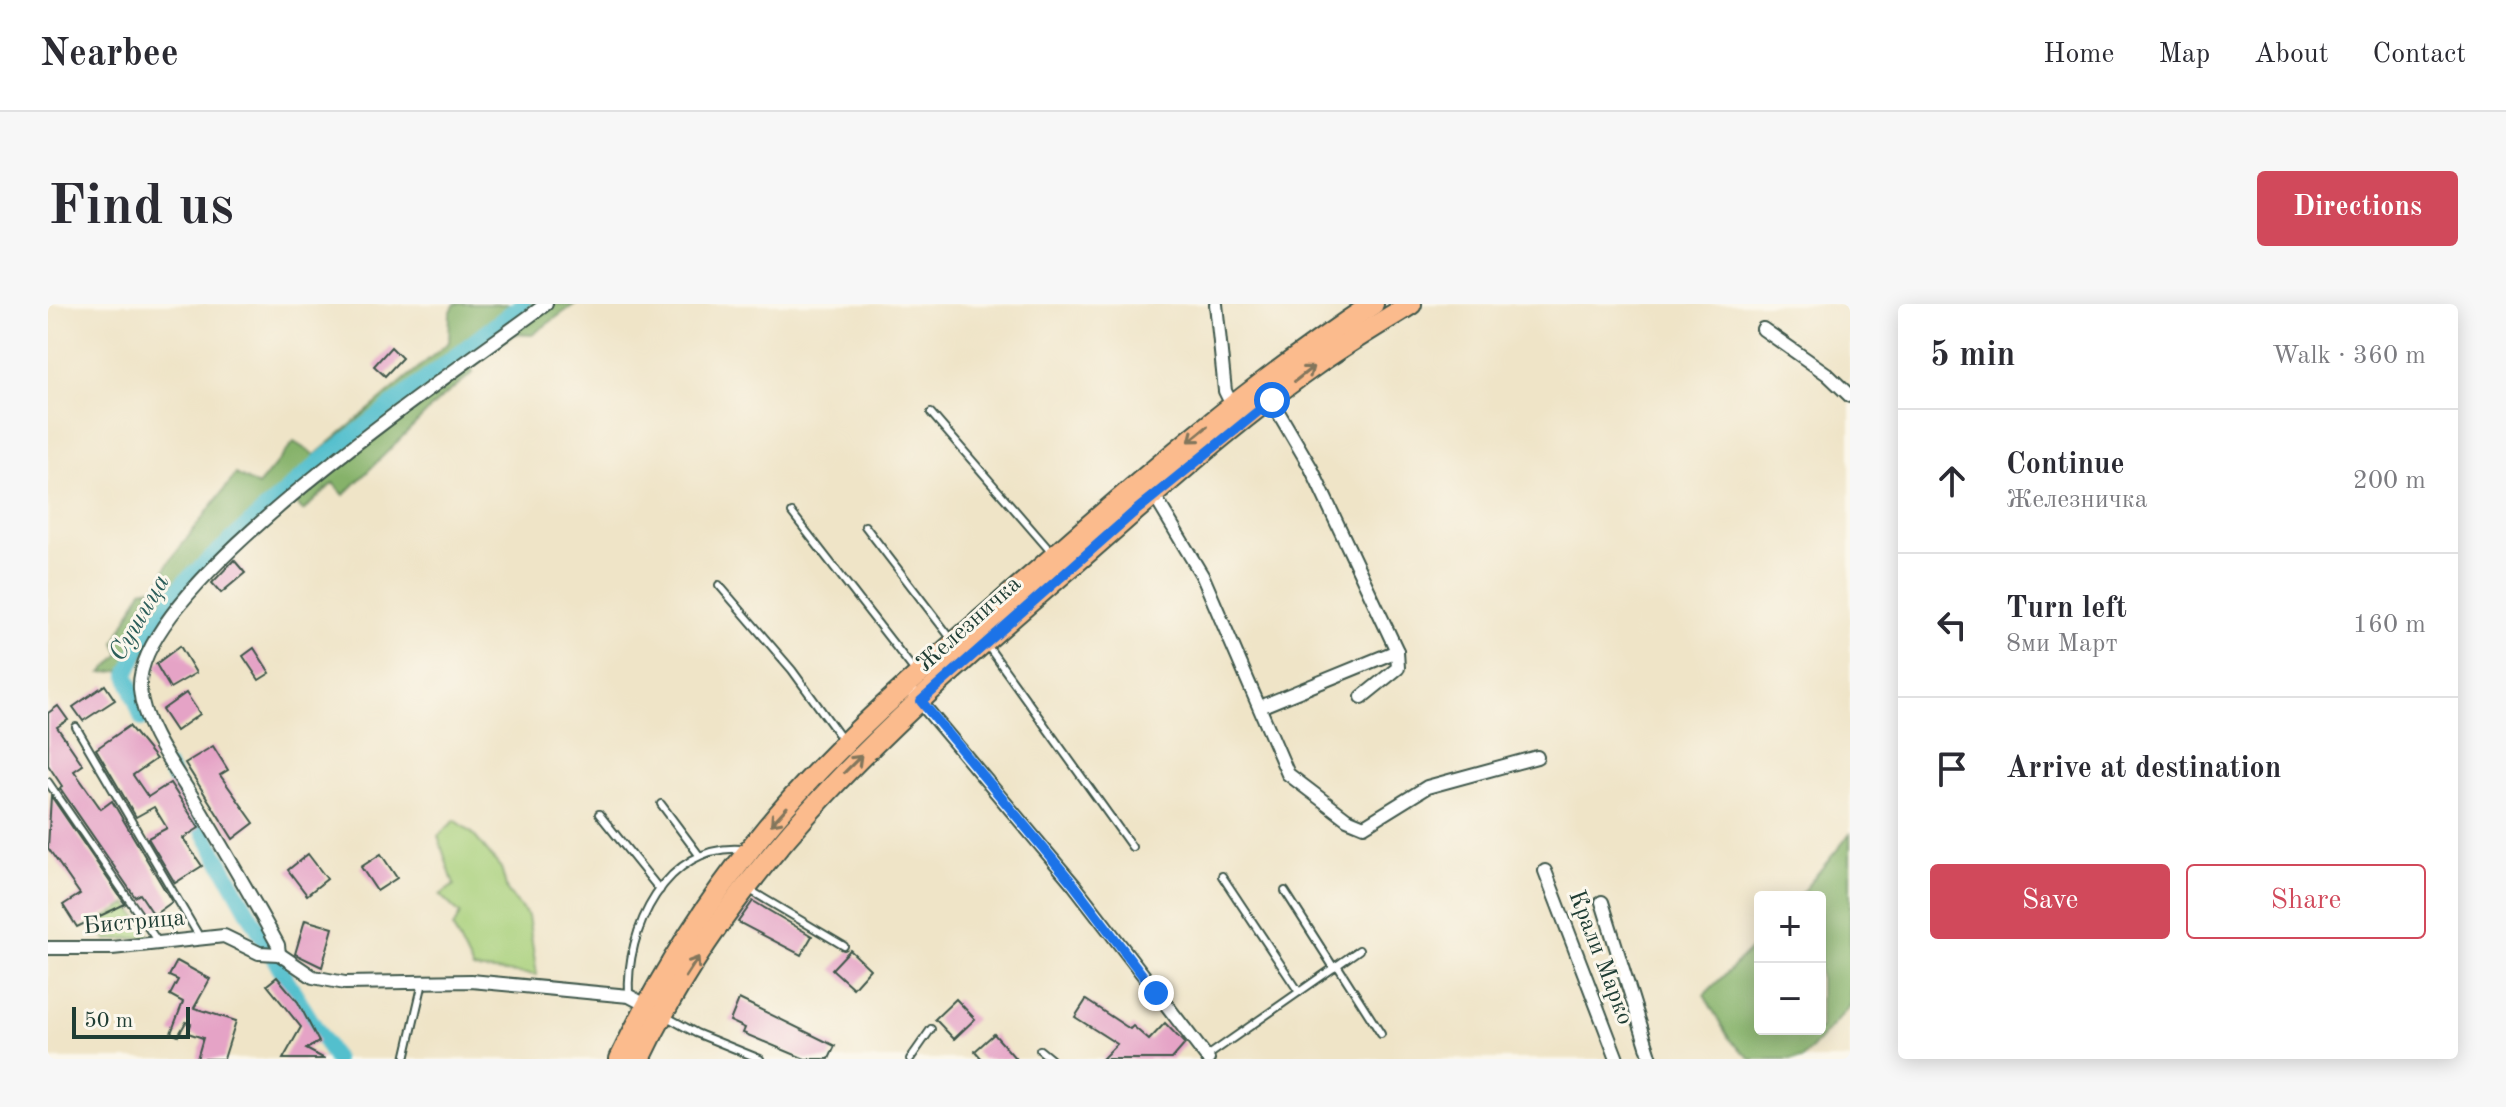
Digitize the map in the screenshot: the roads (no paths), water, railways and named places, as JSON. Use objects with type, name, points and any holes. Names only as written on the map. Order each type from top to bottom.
[{"type":"main road","name":"Железничка","points":[[620,1059],[745,888],[810,809],[956,644],[1054,556],[1266,392],[1373,304]]},
{"type":"main road","name":"Железничка","points":[[1266,392],[1313,367],[1411,304]]},
{"type":"main road","name":"Железничка","points":[[640,1059],[655,1010],[702,917],[750,850],[846,746],[916,688],[985,643],[1154,495],[1238,414]]},
{"type":"street","points":[[546,304],[394,413],[281,505],[196,586],[149,649],[141,671],[140,692],[153,727],[248,889],[278,945],[279,954],[313,977],[345,983],[471,981],[629,996],[655,1010]]},
{"type":"street","points":[[1216,304],[1225,391],[1238,414]]},
{"type":"street","points":[[1763,329],[1827,374],[1850,396]]},
{"type":"street","points":[[1266,392],[1311,468],[1397,651],[1398,668],[1362,697]]},
{"type":"street","points":[[1154,495],[1203,577],[1288,774],[1347,819],[1364,826],[1427,787],[1537,757]]},
{"type":"street","points":[[1260,707],[1397,651]]},
{"type":"street","points":[[916,688],[1074,885],[1204,1058]]},
{"type":"street","name":"Крали Марко","points":[[1545,871],[1617,1059]]},
{"type":"street","points":[[1602,902],[1651,1059]]},
{"type":"street","name":"Бистрица","points":[[48,948],[160,945],[199,936],[224,936],[259,953],[279,954]]},
{"type":"lane","points":[[931,413],[1054,556]]},
{"type":"lane","points":[[792,513],[916,688]]},
{"type":"lane","points":[[865,526],[956,644]]},
{"type":"lane","points":[[719,585],[792,670],[846,746]]},
{"type":"lane","points":[[985,643],[1132,847]]},
{"type":"lane","points":[[76,727],[199,936]]},
{"type":"lane","points":[[48,782],[160,945]]},
{"type":"lane","points":[[661,804],[699,855]]},
{"type":"lane","points":[[599,814],[660,890]]},
{"type":"lane","points":[[629,996],[629,958],[647,904],[699,855],[725,848],[750,850]]},
{"type":"lane","points":[[1222,876],[1299,992]]},
{"type":"lane","points":[[745,888],[844,946]]},
{"type":"lane","points":[[1285,891],[1381,1034]]},
{"type":"lane","points":[[1204,1058],[1359,950]]},
{"type":"lane","points":[[405,1059],[423,982]]},
{"type":"lane","points":[[655,1010],[696,1033],[760,1059]]},
{"type":"lane","points":[[910,1059],[931,1029]]},
{"type":"lane","points":[[1040,1050],[1051,1059]]},
{"type":"waterway","name":"Сушица","points":[[142,719],[127,675],[140,646],[183,583],[321,460],[522,304]]},
{"type":"waterway","name":"Сушица","points":[[168,768],[281,971],[335,1059]]}]
